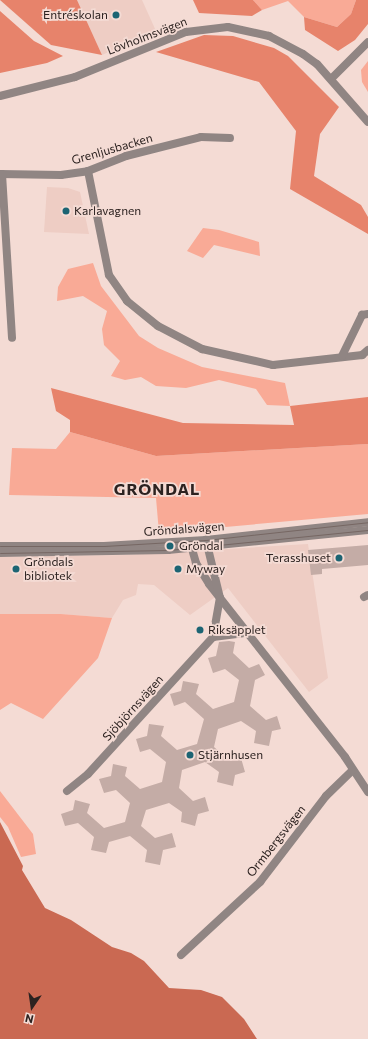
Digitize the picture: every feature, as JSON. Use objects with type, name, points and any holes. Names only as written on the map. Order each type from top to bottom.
[{"type":"street","name":"Lövholmsvägen","points":[[0,96],[75,77],[186,32],[217,27],[247,30],[279,40],[317,64],[368,122]]},
{"type":"street","points":[[331,79],[368,42]]},
{"type":"street","name":"Grenljusbacken","points":[[1,174],[61,175],[88,171],[126,156],[200,137],[230,138]]},
{"type":"street","points":[[88,171],[109,275],[128,301],[158,326],[202,349],[259,363],[287,364],[342,356],[362,355],[368,350]]},
{"type":"street","points":[[1,174],[12,338]]},
{"type":"street","points":[[342,356],[362,315],[368,314]]},
{"type":"street","name":"Gröndalsvägen","points":[[0,553],[191,545],[368,522]]},
{"type":"street","name":"Gröndalsvägen","points":[[206,543],[368,530]]},
{"type":"street","points":[[206,543],[220,598],[213,637],[247,633]]},
{"type":"street","points":[[191,545],[196,563],[220,598],[344,757],[352,771],[368,792]]},
{"type":"street","name":"Gröndalsvägen","points":[[0,546],[191,545]]},
{"type":"street","name":"Sjöbjörnsvägen","points":[[67,791],[88,774],[213,637]]},
{"type":"street","name":"Ormbergsvägen","points":[[181,955],[260,882],[326,796],[352,771]]},
{"type":"shaded area","points":[[0,0],[77,0],[102,55],[51,45]]},
{"type":"shaded area","name":"Entréskolan","points":[[77,0],[142,0],[156,31],[102,55]]},
{"type":"shaded area","points":[[193,0],[253,0],[262,10],[252,16],[199,13]]},
{"type":"shaded area","points":[[253,0],[356,0],[351,14],[337,27],[304,17],[288,1],[262,10]]},
{"type":"shaded area","points":[[356,0],[368,0],[368,24],[355,40],[338,51],[305,30],[304,17],[337,27],[351,14]]},
{"type":"shaded area","points":[[0,11],[34,41],[63,56],[47,63],[0,73]]},
{"type":"shaded area","points":[[204,35],[233,36],[274,48],[288,56],[339,107],[320,134],[314,176],[361,205],[368,217],[368,234],[290,189],[296,131],[259,82],[156,52]]},
{"type":"shaded area","points":[[368,61],[368,92],[362,82],[361,70]]},
{"type":"shaded area","name":"Karlavagnen","points":[[47,187],[68,188],[80,192],[89,234],[44,232]]},
{"type":"shaded area","points":[[203,228],[219,230],[259,242],[260,256],[214,245],[203,258],[187,251]]},
{"type":"shaded area","points":[[93,263],[101,286],[139,336],[158,348],[202,367],[285,383],[290,406],[267,405],[256,389],[219,380],[186,388],[156,386],[141,377],[125,380],[111,376],[120,361],[104,345],[102,329],[107,311],[83,296],[57,301],[58,287],[68,269]]},
{"type":"shaded area","points":[[51,388],[183,423],[294,425],[290,406],[368,397],[368,444],[156,456],[70,432],[70,420],[56,411]]},
{"type":"shaded area","points":[[70,432],[156,456],[368,444],[368,514],[159,533],[156,498],[9,495],[12,448],[56,449]]},
{"type":"shaded area","points":[[308,544],[328,678],[309,692],[228,588],[190,615],[154,585],[138,584],[136,595],[123,600],[112,618],[61,614],[0,614],[0,557],[127,555]]},
{"type":"shaded area","points":[[0,614],[61,614],[112,618],[98,658],[43,719],[11,703],[0,710]]},
{"type":"shaded area","points":[[0,791],[33,834],[36,854],[21,857],[8,827],[0,817]]},
{"type":"shaded area","points":[[0,822],[23,866],[22,870],[45,908],[71,920],[112,947],[131,953],[144,961],[169,988],[201,990],[222,997],[244,1019],[257,1039],[0,1039]]},
{"type":"building","name":"Terasshuset","points":[[368,545],[368,565],[322,569],[322,574],[311,575],[308,550]]},
{"type":"building","name":"Stjärnhusen","points":[[219,642],[235,642],[233,653],[249,668],[259,664],[265,675],[255,680],[250,706],[266,720],[277,716],[281,729],[272,731],[269,746],[254,743],[256,731],[241,721],[218,729],[214,747],[229,760],[241,758],[245,772],[235,775],[233,786],[217,782],[219,772],[205,762],[182,770],[179,788],[193,801],[205,797],[209,811],[198,814],[195,826],[181,822],[182,812],[169,803],[146,810],[141,826],[155,838],[172,833],[176,847],[163,850],[160,865],[145,862],[147,850],[130,836],[109,842],[106,853],[91,850],[94,837],[78,823],[65,826],[61,814],[73,810],[75,800],[90,804],[87,813],[104,828],[125,822],[130,803],[116,790],[104,793],[99,779],[111,776],[113,764],[127,767],[125,776],[140,789],[162,782],[166,762],[150,749],[140,752],[136,739],[147,736],[149,724],[164,726],[161,736],[177,750],[197,744],[204,719],[185,702],[174,706],[170,694],[181,691],[183,681],[199,684],[196,694],[213,709],[234,702],[239,680],[225,669],[213,673],[208,658],[216,656]]},
{"type":"tram line","points":[[0,546],[104,546],[206,540],[368,522]]},
{"type":"tram line","points":[[0,553],[168,550],[368,530]]},
{"type":"place","name":"Entréskolan","points":[[116,15]]},
{"type":"place","name":"Karlavagnen","points":[[66,211]]},
{"type":"place","name":"Gröndal","points":[[170,546]]},
{"type":"place","name":"Terasshuset","points":[[339,558]]},
{"type":"place","name":"Gröndals bibliotek","points":[[16,569]]},
{"type":"place","name":"Myway","points":[[178,569]]},
{"type":"place","name":"Riksäpplet","points":[[200,630]]},
{"type":"place","name":"Stjärnhusen","points":[[190,755]]},
{"type":"district","name":"GRÖNDAL","points":[[157,489]]}]
